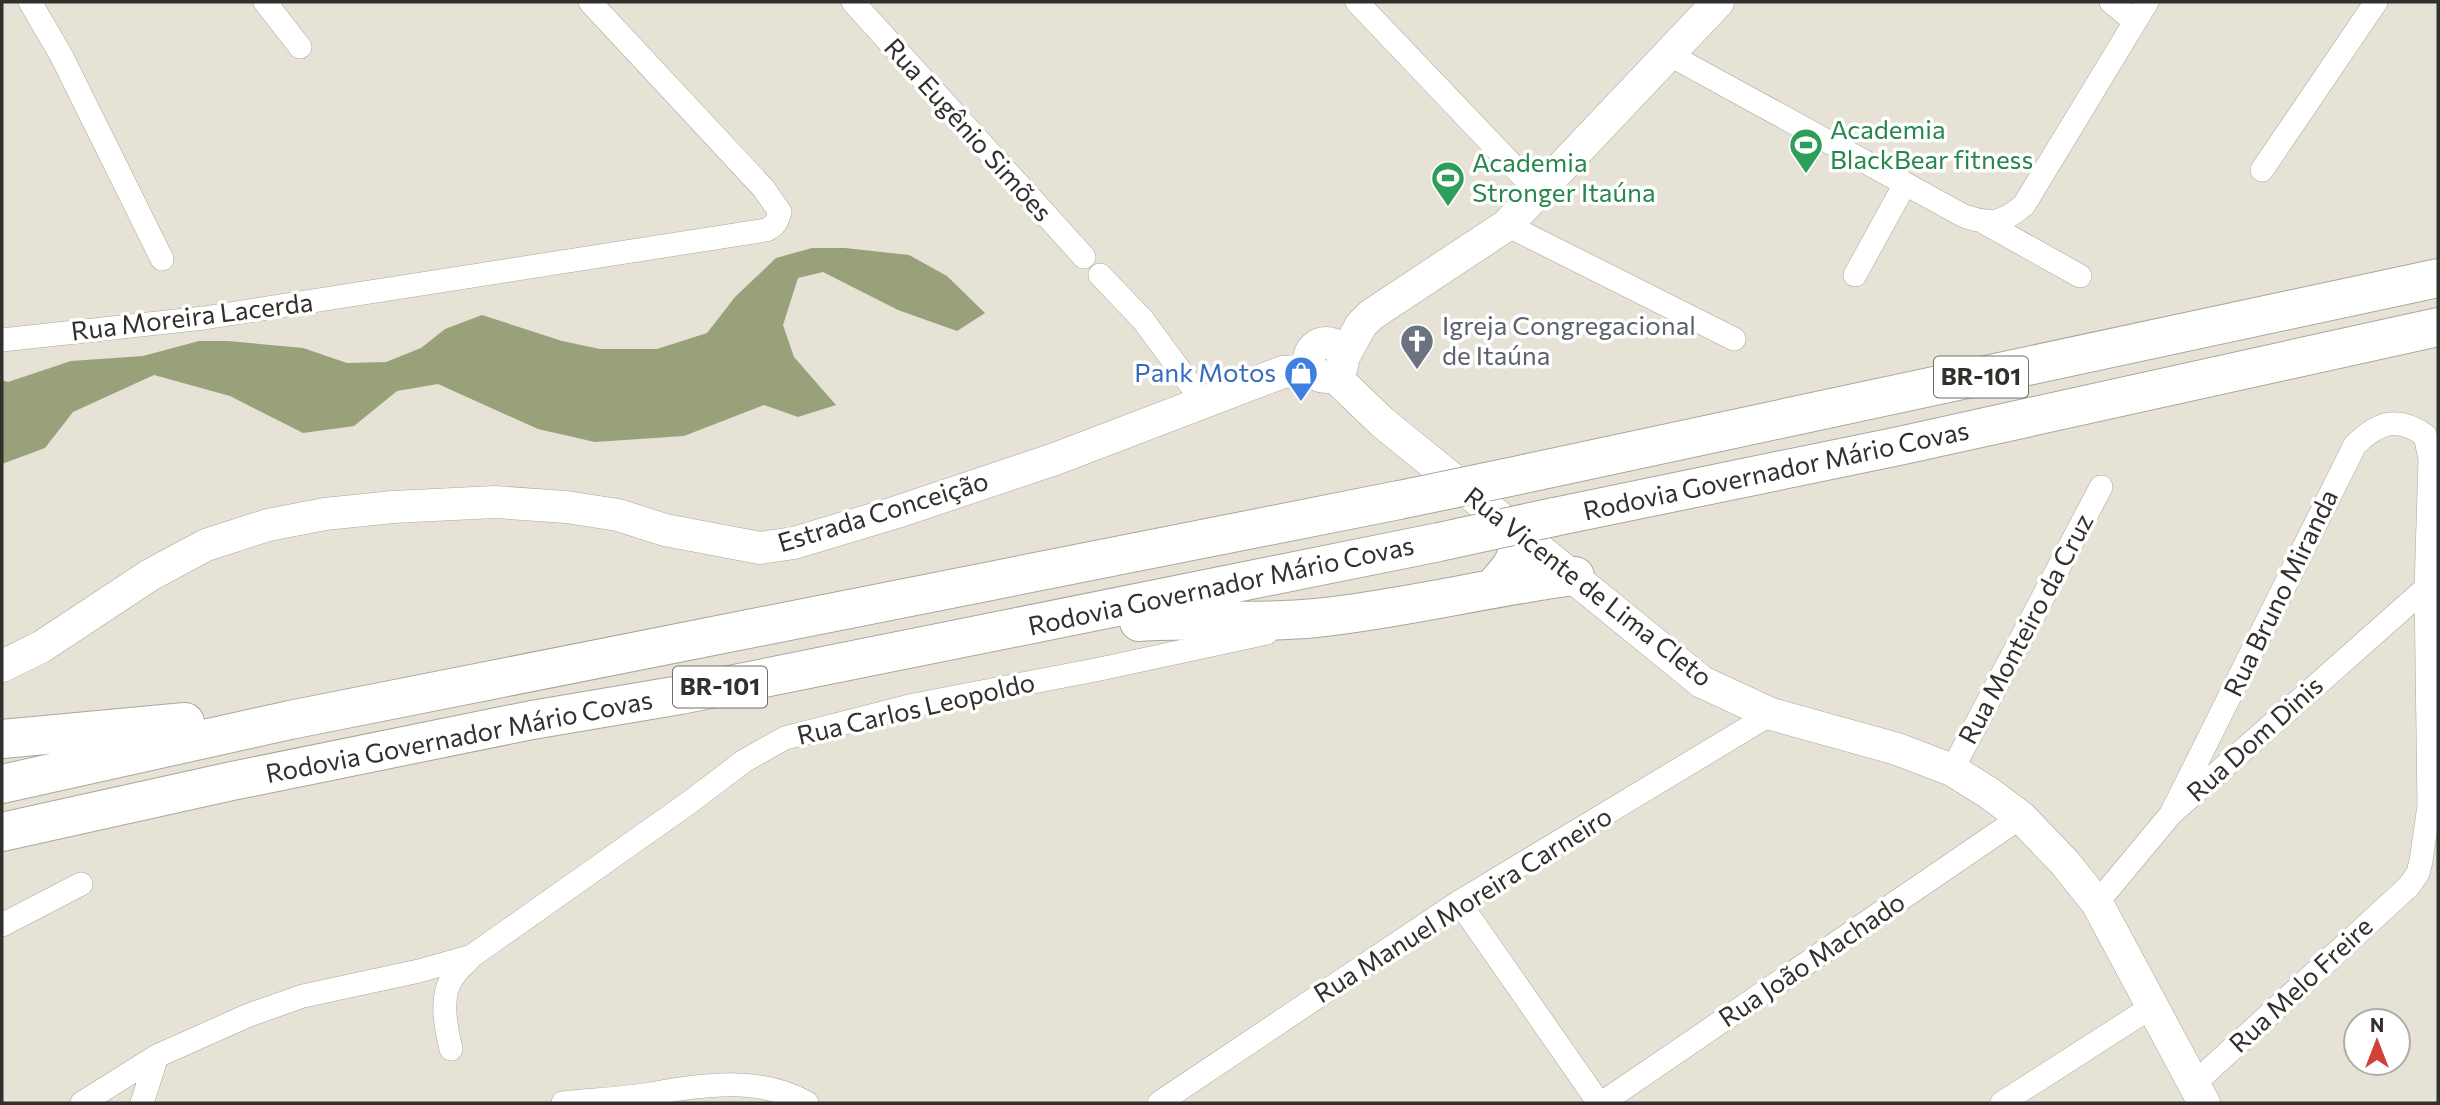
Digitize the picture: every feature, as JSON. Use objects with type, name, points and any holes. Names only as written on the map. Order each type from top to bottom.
[{"type":"highway","name":"Rodovia Governador Mário Covas","points":[[2,784],[290,720],[1399,500],[2438,278]]},
{"type":"highway","name":"Rodovia Governador Mário Covas","points":[[2,832],[245,778],[506,725],[680,695],[1439,542],[1899,446],[2438,327]]},
{"type":"highway","points":[[1493,588],[1515,562],[1519,552],[1519,533]]},
{"type":"highway","points":[[960,639],[1136,622],[1314,618],[1575,576]]},
{"type":"highway","points":[[2,739],[186,722],[382,683],[553,668]]},
{"type":"main road","points":[[1321,363],[1377,311],[1507,225],[1718,2]]},
{"type":"main road","name":"Estrada Conceição","points":[[2,666],[41,647],[150,575],[206,545],[268,525],[325,514],[393,507],[495,502],[566,507],[618,515],[665,530],[760,548],[794,543],[1055,459],[1321,363]]},
{"type":"main road","name":"Rua Vicente de Lima Cleto","points":[[1321,363],[1382,422],[1703,682],[1771,713],[1897,749],[1952,770],[2021,817],[2065,863],[2097,902],[2199,1094]]},
{"type":"street","points":[[30,2],[73,78],[162,259]]},
{"type":"street","points":[[265,2],[300,47]]},
{"type":"street","name":"Rua Moreira Lacerda","points":[[2,340],[204,318],[383,291],[766,230],[776,223],[780,212],[764,190],[590,2]]},
{"type":"street","name":"Rua Eugênio Simões","points":[[853,2],[1084,257]]},
{"type":"street","points":[[1357,2],[1538,191]]},
{"type":"street","points":[[2111,2],[2134,21]]},
{"type":"street","points":[[1985,223],[2011,216],[2024,205],[2147,2]]},
{"type":"street","points":[[2262,170],[2376,2]]},
{"type":"street","points":[[1670,55],[1964,216],[1985,223],[2080,276]]},
{"type":"street","points":[[1856,275],[1905,184]]},
{"type":"street","points":[[1507,225],[1734,339]]},
{"type":"street","points":[[1100,275],[1143,320],[1204,403]]},
{"type":"street","name":"Rua Bruno Miranda","points":[[2171,814],[2355,445],[2369,431],[2385,424],[2403,423],[2425,435],[2430,459],[2426,588]]},
{"type":"street","name":"Rua Monteiro da Cruz","points":[[1952,770],[2101,487]]},
{"type":"street","name":"Rua Dom Dinis","points":[[2097,902],[2171,814],[2426,588]]},
{"type":"street","name":"Rua Melo Freire","points":[[2199,1094],[2409,886],[2418,873],[2428,806],[2426,588]]},
{"type":"street","name":"Rua Carlos Leopoldo","points":[[451,1049],[445,997],[451,979],[472,956],[690,803],[744,761],[785,738],[914,705],[1262,635],[1314,618]]},
{"type":"street","name":"Rua Manuel Moreira Carneiro","points":[[1159,1103],[1459,902],[1771,713]]},
{"type":"street","name":"Rua João Machado","points":[[1600,1103],[2021,817]]},
{"type":"street","points":[[2,925],[81,884]]},
{"type":"street","points":[[1459,902],[1600,1103]]},
{"type":"street","points":[[82,1103],[157,1056],[249,1015],[303,996],[396,977],[472,956]]},
{"type":"street","points":[[2002,1103],[2153,1006]]},
{"type":"street","points":[[142,1103],[157,1056]]},
{"type":"street","points":[[563,1103],[641,1095],[695,1085],[755,1085],[791,1094],[807,1103]]},
{"type":"green space","points":[[812,248],[845,248],[909,255],[947,276],[985,313],[957,331],[898,310],[823,272],[798,278],[783,325],[794,357],[836,405],[798,417],[764,405],[684,436],[595,442],[538,429],[438,384],[397,391],[354,426],[303,433],[230,396],[154,375],[73,412],[45,448],[2,464],[2,380],[8,382],[71,361],[143,356],[199,341],[228,341],[303,348],[347,363],[386,362],[421,348],[445,329],[482,315],[562,341],[600,349],[657,349],[707,333],[735,297],[776,258]]},
{"type":"place","name":"Academia BlackBear fitness","points":[[1806,175]]},
{"type":"place","name":"Academia Stronger Itaúna","points":[[1448,208]]},
{"type":"place","name":"Igreja Congregacional de Itaúna","points":[[1417,371]]},
{"type":"place","name":"Pank Motos","points":[[1301,403]]}]
